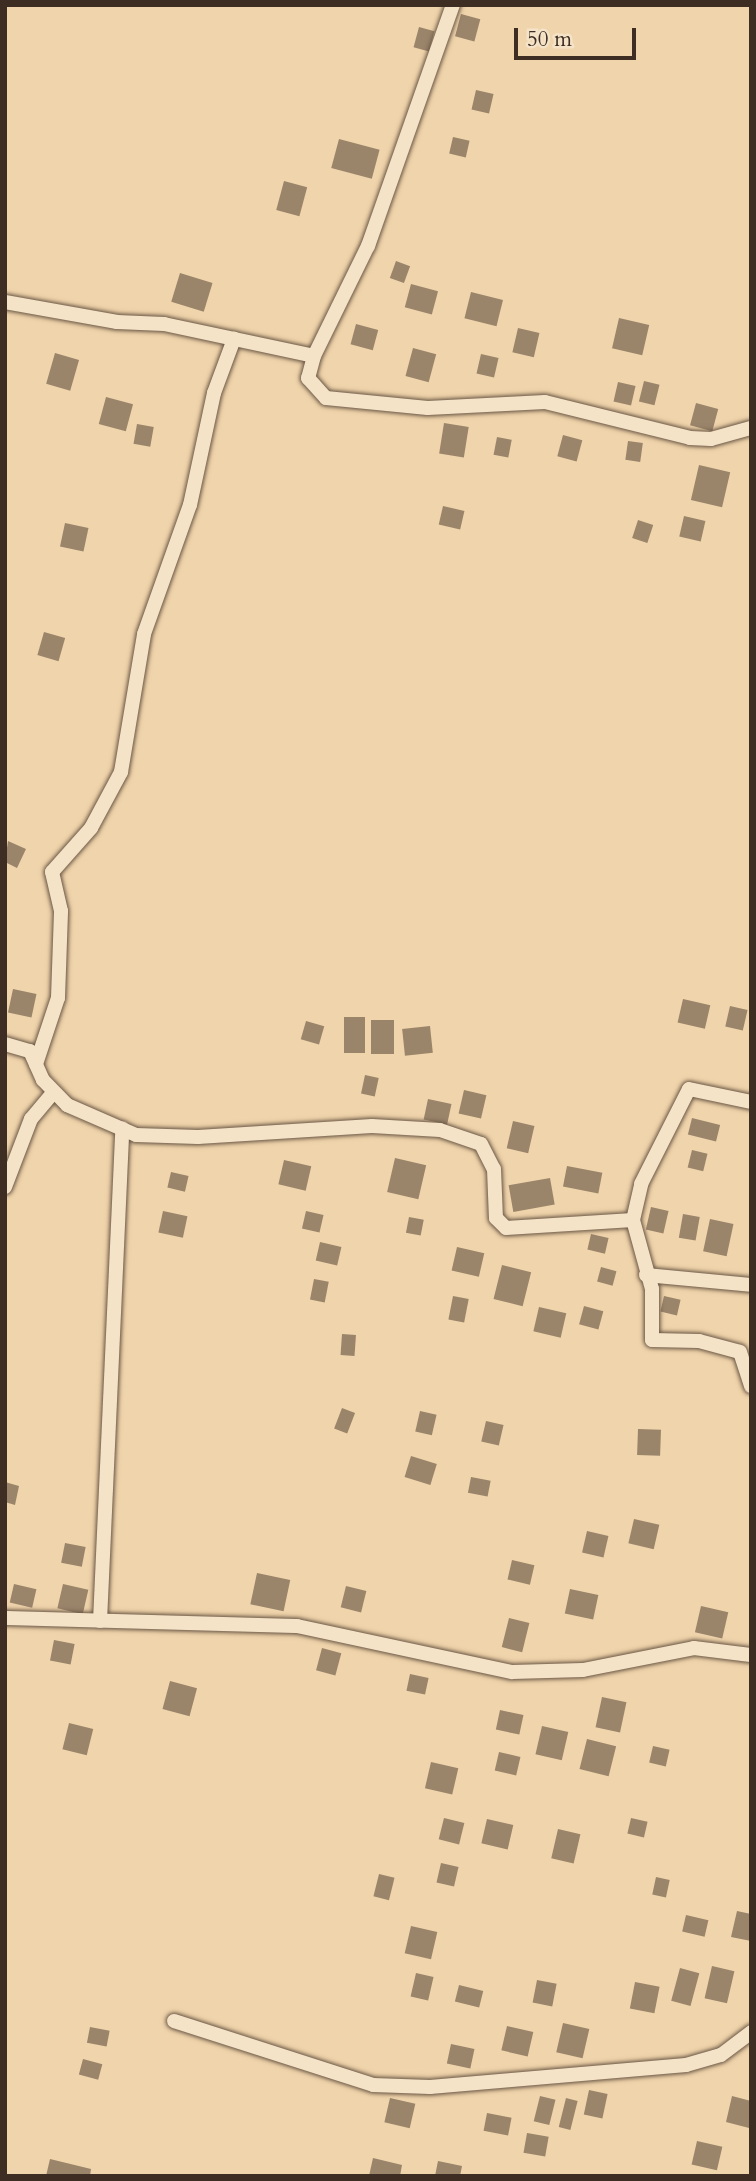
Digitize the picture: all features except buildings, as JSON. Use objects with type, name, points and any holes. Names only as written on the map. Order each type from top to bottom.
[{"type":"street","points":[[453,5],[368,246],[314,356],[309,378],[326,398],[428,408],[545,402],[690,438],[711,439],[751,428]]},
{"type":"street","points":[[5,302],[234,338],[314,356]]},
{"type":"street","points":[[36,1064],[58,998],[61,911],[52,872],[91,828],[121,772],[144,634],[190,505],[214,393],[234,338]]},
{"type":"street","points":[[5,1044],[30,1051],[54,1092],[67,1105],[136,1135],[198,1137],[372,1126],[440,1130],[481,1144],[494,1169],[496,1218],[506,1228],[633,1220]]},
{"type":"street","points":[[751,1102],[689,1088],[641,1184],[633,1220],[652,1289],[652,1340],[699,1341],[740,1352],[751,1386]]},
{"type":"street","points":[[5,1187],[31,1119],[54,1092]]},
{"type":"street","points":[[100,1621],[122,1129]]},
{"type":"street","points":[[646,1275],[751,1285]]},
{"type":"street","points":[[5,1618],[297,1626],[512,1672],[583,1670],[695,1648],[751,1655]]},
{"type":"street","points":[[174,2021],[373,2085],[418,2087],[580,2078],[686,2065],[721,2055],[751,2032]]}]
